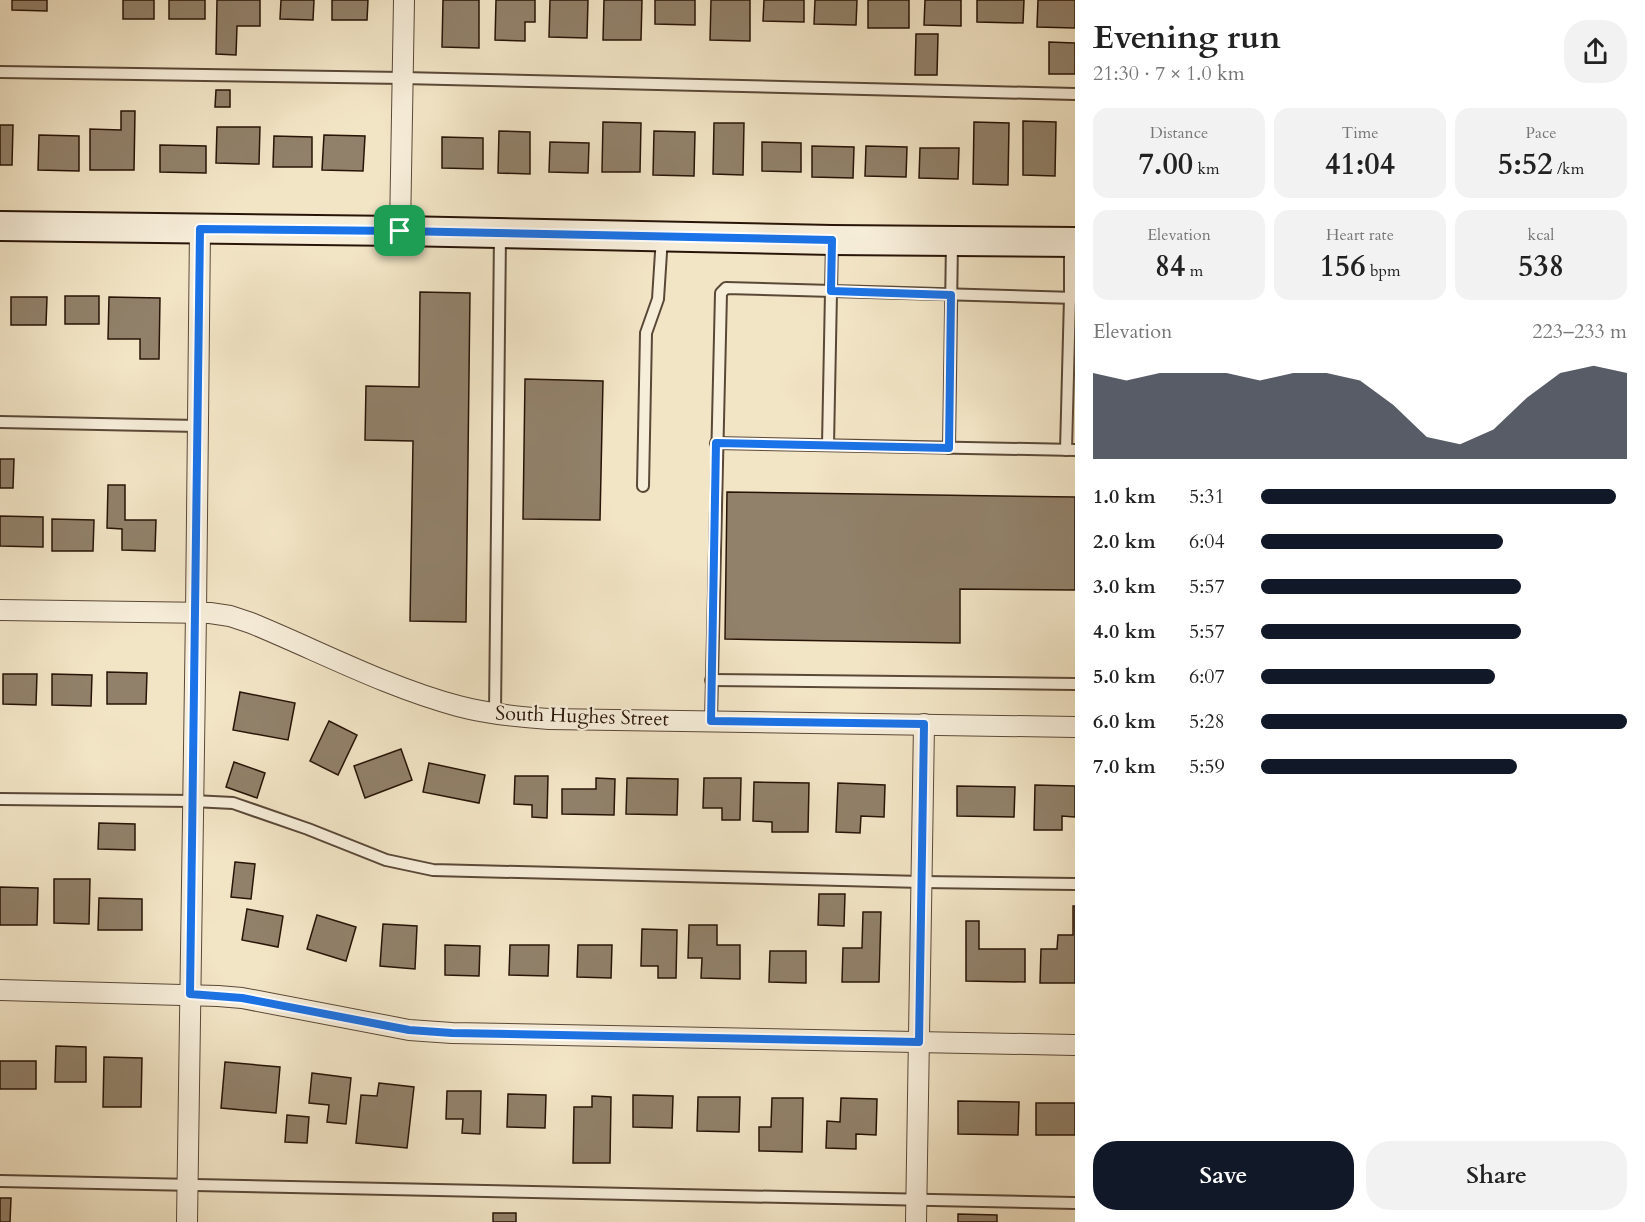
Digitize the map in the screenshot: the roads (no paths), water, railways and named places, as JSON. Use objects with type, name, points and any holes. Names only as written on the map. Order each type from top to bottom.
[{"type":"main road","points":[[0,226],[1072,242]]},
{"type":"street","points":[[400,231],[404,0]]},
{"type":"street","points":[[187,1222],[200,229]]},
{"type":"street","name":"South Hughes Street","points":[[0,610],[210,613],[230,616],[251,622],[422,696],[495,714],[549,719],[1075,727]]},
{"type":"street","points":[[916,1222],[924,724]]},
{"type":"street","points":[[0,990],[190,994],[242,998],[409,1030],[452,1033],[1075,1045]]},
{"type":"lane","points":[[0,72],[403,78],[1075,94]]},
{"type":"lane","points":[[495,714],[500,234]]},
{"type":"lane","points":[[643,486],[646,333],[658,299],[662,237]]},
{"type":"lane","points":[[828,445],[832,240]]},
{"type":"lane","points":[[949,448],[952,241]]},
{"type":"lane","points":[[716,443],[1070,450],[1072,242]]},
{"type":"lane","points":[[711,721],[721,292],[726,288],[1073,298]]},
{"type":"lane","points":[[0,422],[198,426]]},
{"type":"lane","points":[[711,680],[1075,684]]},
{"type":"lane","points":[[0,799],[233,803],[308,829],[386,860],[433,870],[1075,884]]},
{"type":"lane","points":[[0,1181],[1075,1203]]}]
